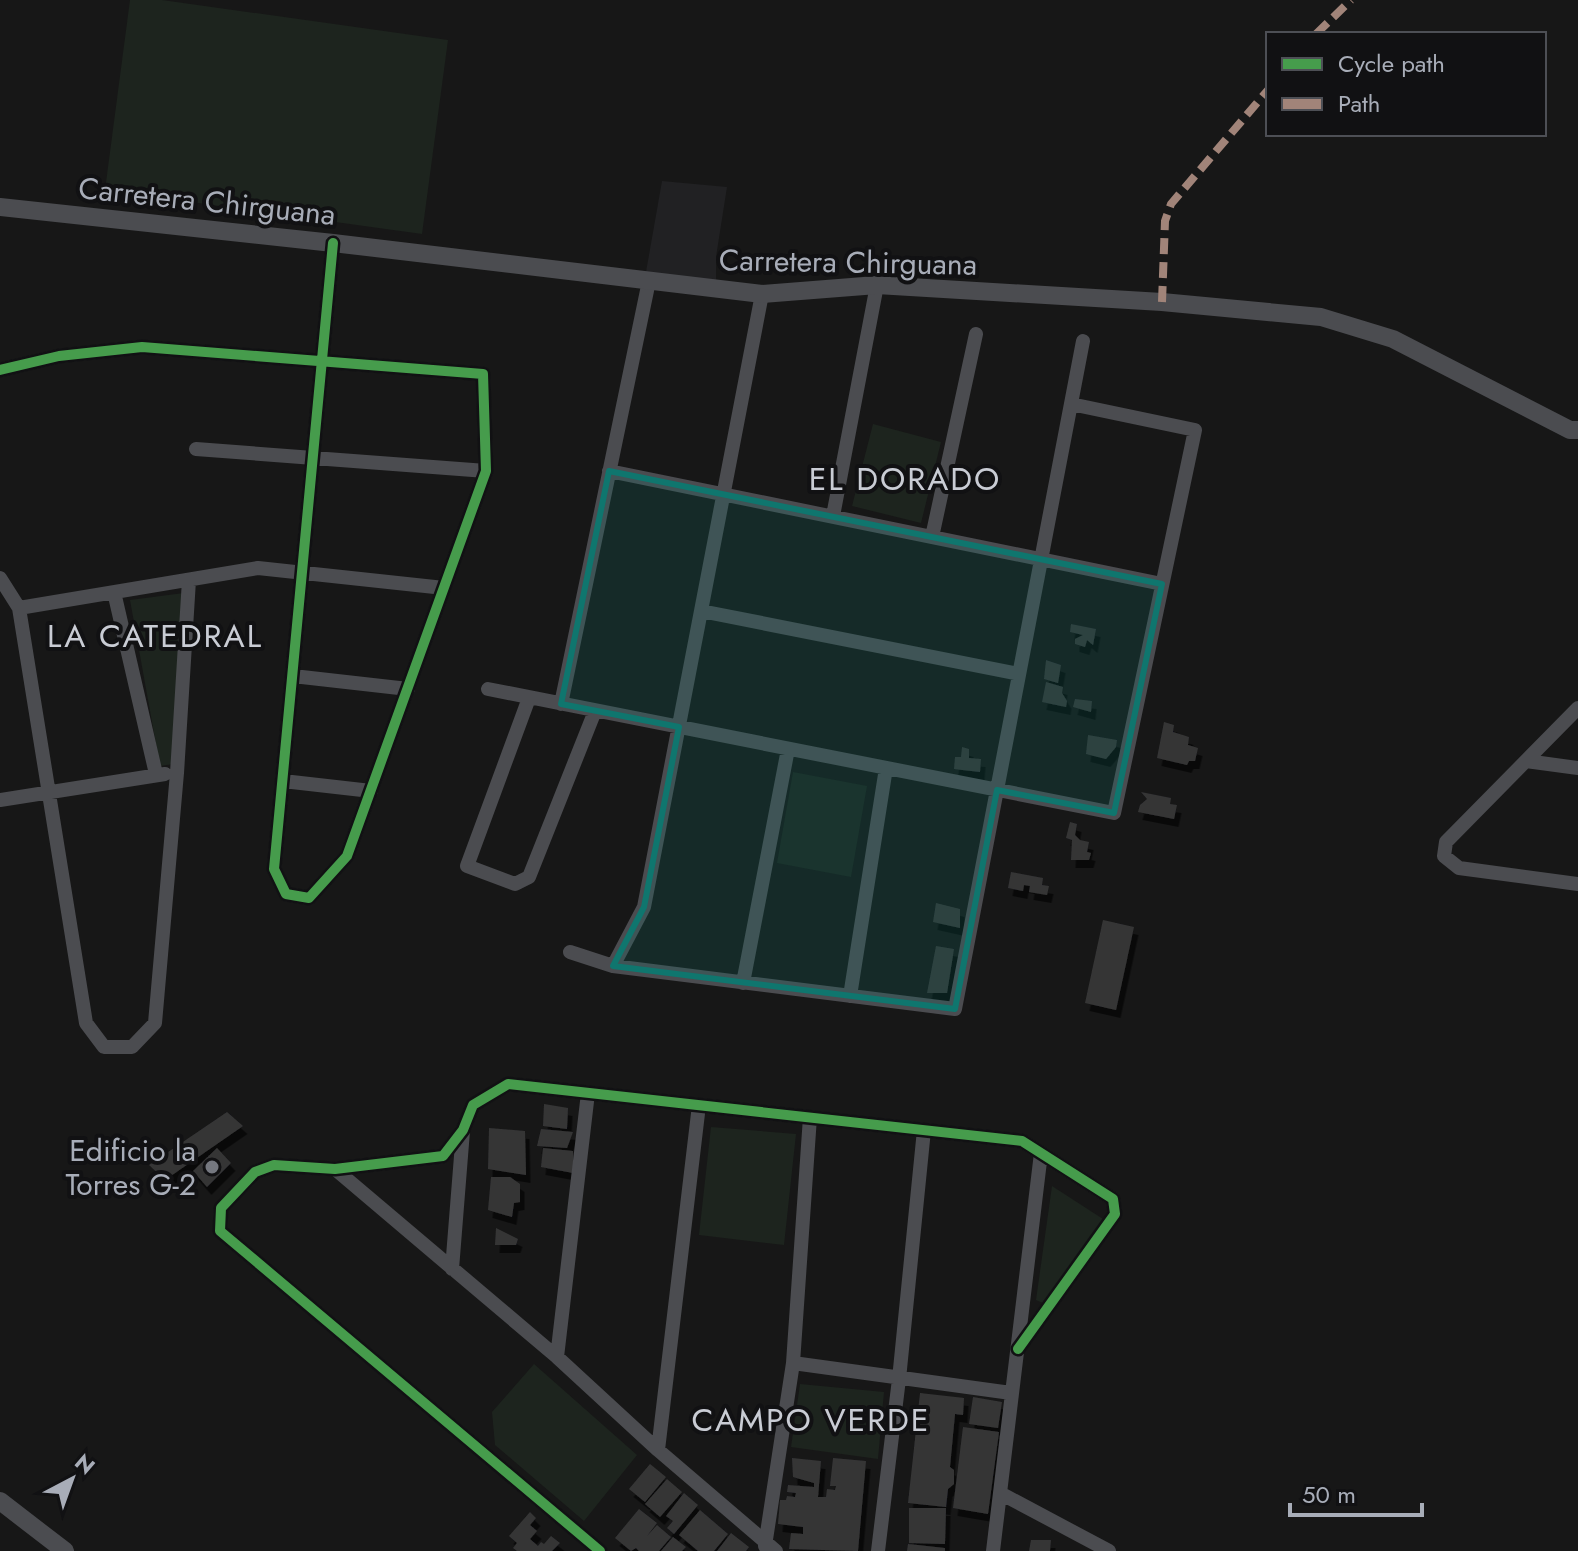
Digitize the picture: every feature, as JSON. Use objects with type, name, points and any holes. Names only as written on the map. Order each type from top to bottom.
[{"type":"street","name":"Carretera Chirguana","points":[[0,207],[762,294],[877,285],[1162,302],[1321,317],[1393,339],[1570,430],[1578,430]]},
{"type":"street","points":[[0,370],[59,356],[142,347],[322,360],[483,374],[486,471],[347,856],[309,898],[286,894],[274,869],[293,676],[302,574],[313,458],[322,360],[333,243]]},
{"type":"street","points":[[561,704],[649,281]]},
{"type":"street","points":[[833,516],[877,285]]},
{"type":"street","points":[[613,966],[644,907],[762,294]]},
{"type":"street","points":[[932,537],[976,334]]},
{"type":"street","points":[[570,952],[613,966],[955,1009],[1083,341]]},
{"type":"street","points":[[488,689],[1114,813],[1195,430],[1071,404]]},
{"type":"street","points":[[196,449],[486,471]]},
{"type":"street","points":[[609,471],[1162,584]]},
{"type":"street","points":[[19,608],[258,568],[444,588]]},
{"type":"street","points":[[0,578],[19,608],[86,1023],[104,1047],[132,1047],[155,1023],[177,773],[189,580]]},
{"type":"street","points":[[114,592],[156,774]]},
{"type":"street","points":[[701,611],[1019,674]]},
{"type":"street","points":[[293,676],[408,689]]},
{"type":"street","points":[[529,698],[467,866],[515,884],[529,877],[595,711]]},
{"type":"street","points":[[1578,708],[1446,842],[1444,856],[1459,868],[1578,884]]},
{"type":"street","points":[[743,983],[788,749]]},
{"type":"street","points":[[1526,761],[1578,768]]},
{"type":"street","points":[[850,996],[886,768]]},
{"type":"street","points":[[0,800],[177,773]]},
{"type":"street","points":[[283,781],[371,791]]},
{"type":"street","points":[[600,1551],[220,1231],[221,1208],[255,1172],[274,1165],[335,1169],[443,1156],[463,1130],[473,1105],[508,1084],[1022,1141],[1113,1199],[1115,1214],[1018,1349]]},
{"type":"street","points":[[557,1357],[588,1093]]},
{"type":"street","points":[[658,1450],[699,1105]]},
{"type":"street","points":[[769,1548],[793,1363],[810,1117]]},
{"type":"street","points":[[452,1269],[463,1130]]},
{"type":"street","points":[[878,1551],[924,1130]]},
{"type":"street","points":[[993,1551],[1041,1153]]},
{"type":"street","points":[[335,1169],[557,1357],[769,1548]]},
{"type":"street","points":[[793,1363],[1011,1393]]},
{"type":"street","points":[[1000,1493],[1109,1551]]},
{"type":"street","points":[[0,1501],[65,1551]]},
{"type":"highlighted area","points":[[609,471],[1162,584],[1114,813],[997,790],[955,1009],[613,966],[644,907],[679,727],[561,704]]},
{"type":"shaded area","points":[[130,0],[162,0],[448,40],[422,234],[105,190]]},
{"type":"shaded area","points":[[662,181],[727,187],[716,257],[716,281],[646,272]]},
{"type":"shaded area","points":[[873,424],[941,442],[921,523],[852,506]]},
{"type":"shaded area","points":[[184,593],[173,764],[160,766],[130,600]]},
{"type":"shaded area","points":[[793,772],[867,786],[851,877],[777,863]]},
{"type":"shaded area","points":[[711,1127],[796,1134],[784,1245],[699,1235]]},
{"type":"shaded area","points":[[1052,1186],[1103,1219],[1043,1303],[1036,1300]]},
{"type":"shaded area","points":[[534,1364],[637,1455],[584,1521],[495,1445],[492,1412]]},
{"type":"shaded area","points":[[800,1384],[884,1392],[878,1459],[791,1447]]},
{"type":"building","points":[[1071,624],[1096,629],[1093,645],[1087,640],[1085,647],[1075,644],[1075,639],[1083,635],[1070,632]]},
{"type":"building","points":[[1046,660],[1061,665],[1058,683],[1044,679]]},
{"type":"building","points":[[1046,682],[1063,687],[1066,707],[1042,702]]},
{"type":"building","points":[[1075,699],[1092,701],[1091,712],[1073,707]]},
{"type":"building","points":[[1164,722],[1174,725],[1173,732],[1189,737],[1188,745],[1198,748],[1195,761],[1189,761],[1187,765],[1157,758]]},
{"type":"building","points":[[1088,735],[1117,740],[1116,747],[1106,759],[1086,754]]},
{"type":"building","points":[[962,747],[969,749],[969,758],[981,759],[980,772],[954,769],[955,757],[961,757]]},
{"type":"building","points":[[1141,792],[1171,798],[1170,804],[1177,805],[1174,819],[1138,812],[1147,799]]},
{"type":"building","points":[[1070,822],[1077,824],[1075,835],[1089,842],[1089,860],[1071,860],[1072,840],[1066,838]]},
{"type":"building","points":[[1011,872],[1043,878],[1042,885],[1049,886],[1047,895],[1029,892],[1030,886],[1024,885],[1023,891],[1008,888]]},
{"type":"building","points":[[936,903],[960,909],[960,928],[933,922]]},
{"type":"building","points":[[1103,920],[1134,927],[1116,1010],[1085,1003]]},
{"type":"building","points":[[936,946],[954,949],[947,993],[927,993]]},
{"type":"building","points":[[544,1104],[568,1108],[567,1129],[543,1126]]},
{"type":"building","points":[[227,1112],[243,1126],[165,1180],[149,1165]]},
{"type":"building","points":[[489,1128],[525,1131],[526,1175],[488,1169]]},
{"type":"building","points":[[541,1129],[573,1132],[567,1148],[537,1146]]},
{"type":"building","name":"Edificio la Torres G-2","points":[[217,1148],[231,1163],[207,1187],[193,1171]]},
{"type":"building","points":[[543,1148],[573,1151],[573,1173],[541,1167]]},
{"type":"building","points":[[491,1177],[510,1177],[520,1184],[520,1202],[514,1203],[512,1217],[488,1210]]},
{"type":"building","points":[[496,1228],[518,1239],[516,1245],[495,1245]]},
{"type":"building","points":[[920,1393],[964,1398],[963,1415],[955,1414],[950,1467],[954,1470],[954,1484],[948,1489],[946,1507],[908,1503]]},
{"type":"building","points":[[973,1397],[1002,1402],[998,1428],[969,1424]]},
{"type":"building","points":[[963,1427],[999,1432],[988,1514],[953,1508]]},
{"type":"building","points":[[792,1458],[821,1461],[818,1497],[826,1497],[827,1489],[835,1490],[836,1486],[830,1486],[833,1458],[866,1461],[858,1551],[789,1549],[791,1533],[803,1534],[803,1527],[778,1524],[780,1500],[786,1500],[787,1496],[795,1497],[796,1493],[787,1492],[788,1485],[814,1487],[814,1483],[793,1477]]},
{"type":"building","points":[[650,1464],[666,1477],[645,1502],[629,1489]]},
{"type":"building","points":[[667,1479],[682,1492],[660,1517],[645,1504]]},
{"type":"building","points":[[684,1493],[698,1505],[674,1534],[667,1528],[673,1521],[666,1516]]},
{"type":"building","points":[[909,1508],[946,1508],[945,1544],[909,1543]]},
{"type":"building","points":[[639,1509],[657,1523],[647,1536],[657,1525],[671,1537],[659,1551],[639,1551],[636,1548],[631,1551],[615,1538]]},
{"type":"building","points":[[700,1510],[728,1534],[714,1551],[698,1551],[679,1535]]},
{"type":"building","points":[[530,1512],[536,1518],[530,1525],[537,1531],[530,1539],[538,1546],[551,1536],[560,1543],[552,1551],[517,1551],[513,1548],[517,1543],[509,1536]]},
{"type":"building","points":[[731,1533],[749,1547],[746,1551],[717,1551]]},
{"type":"building","points":[[673,1537],[686,1547],[682,1551],[661,1551]]},
{"type":"building","points":[[1031,1540],[1051,1540],[1050,1551],[1029,1551]]},
{"type":"building","points":[[908,1544],[945,1548],[945,1551],[907,1551]]},
{"type":"marked path","points":[[1318,32],[1351,0]]},
{"type":"marked path","points":[[1162,302],[1165,221],[1171,204],[1266,92]]},
{"type":"cycle path","points":[[0,370],[59,356],[142,347],[483,374],[486,471],[347,856],[309,898],[286,894],[274,869],[318,400],[326,321],[333,243]]},
{"type":"cycle path","points":[[600,1551],[220,1231],[221,1208],[255,1172],[274,1165],[335,1169],[443,1156],[463,1130],[473,1105],[508,1084],[1022,1141],[1113,1199],[1115,1214],[1018,1349]]},
{"type":"place","name":"Edificio la Torres G-2","points":[[212,1167]]},
{"type":"district","name":"EL DORADO","points":[[905,479]]},
{"type":"district","name":"LA CATEDRAL","points":[[155,636]]},
{"type":"district","name":"CAMPO VERDE","points":[[811,1420]]}]
